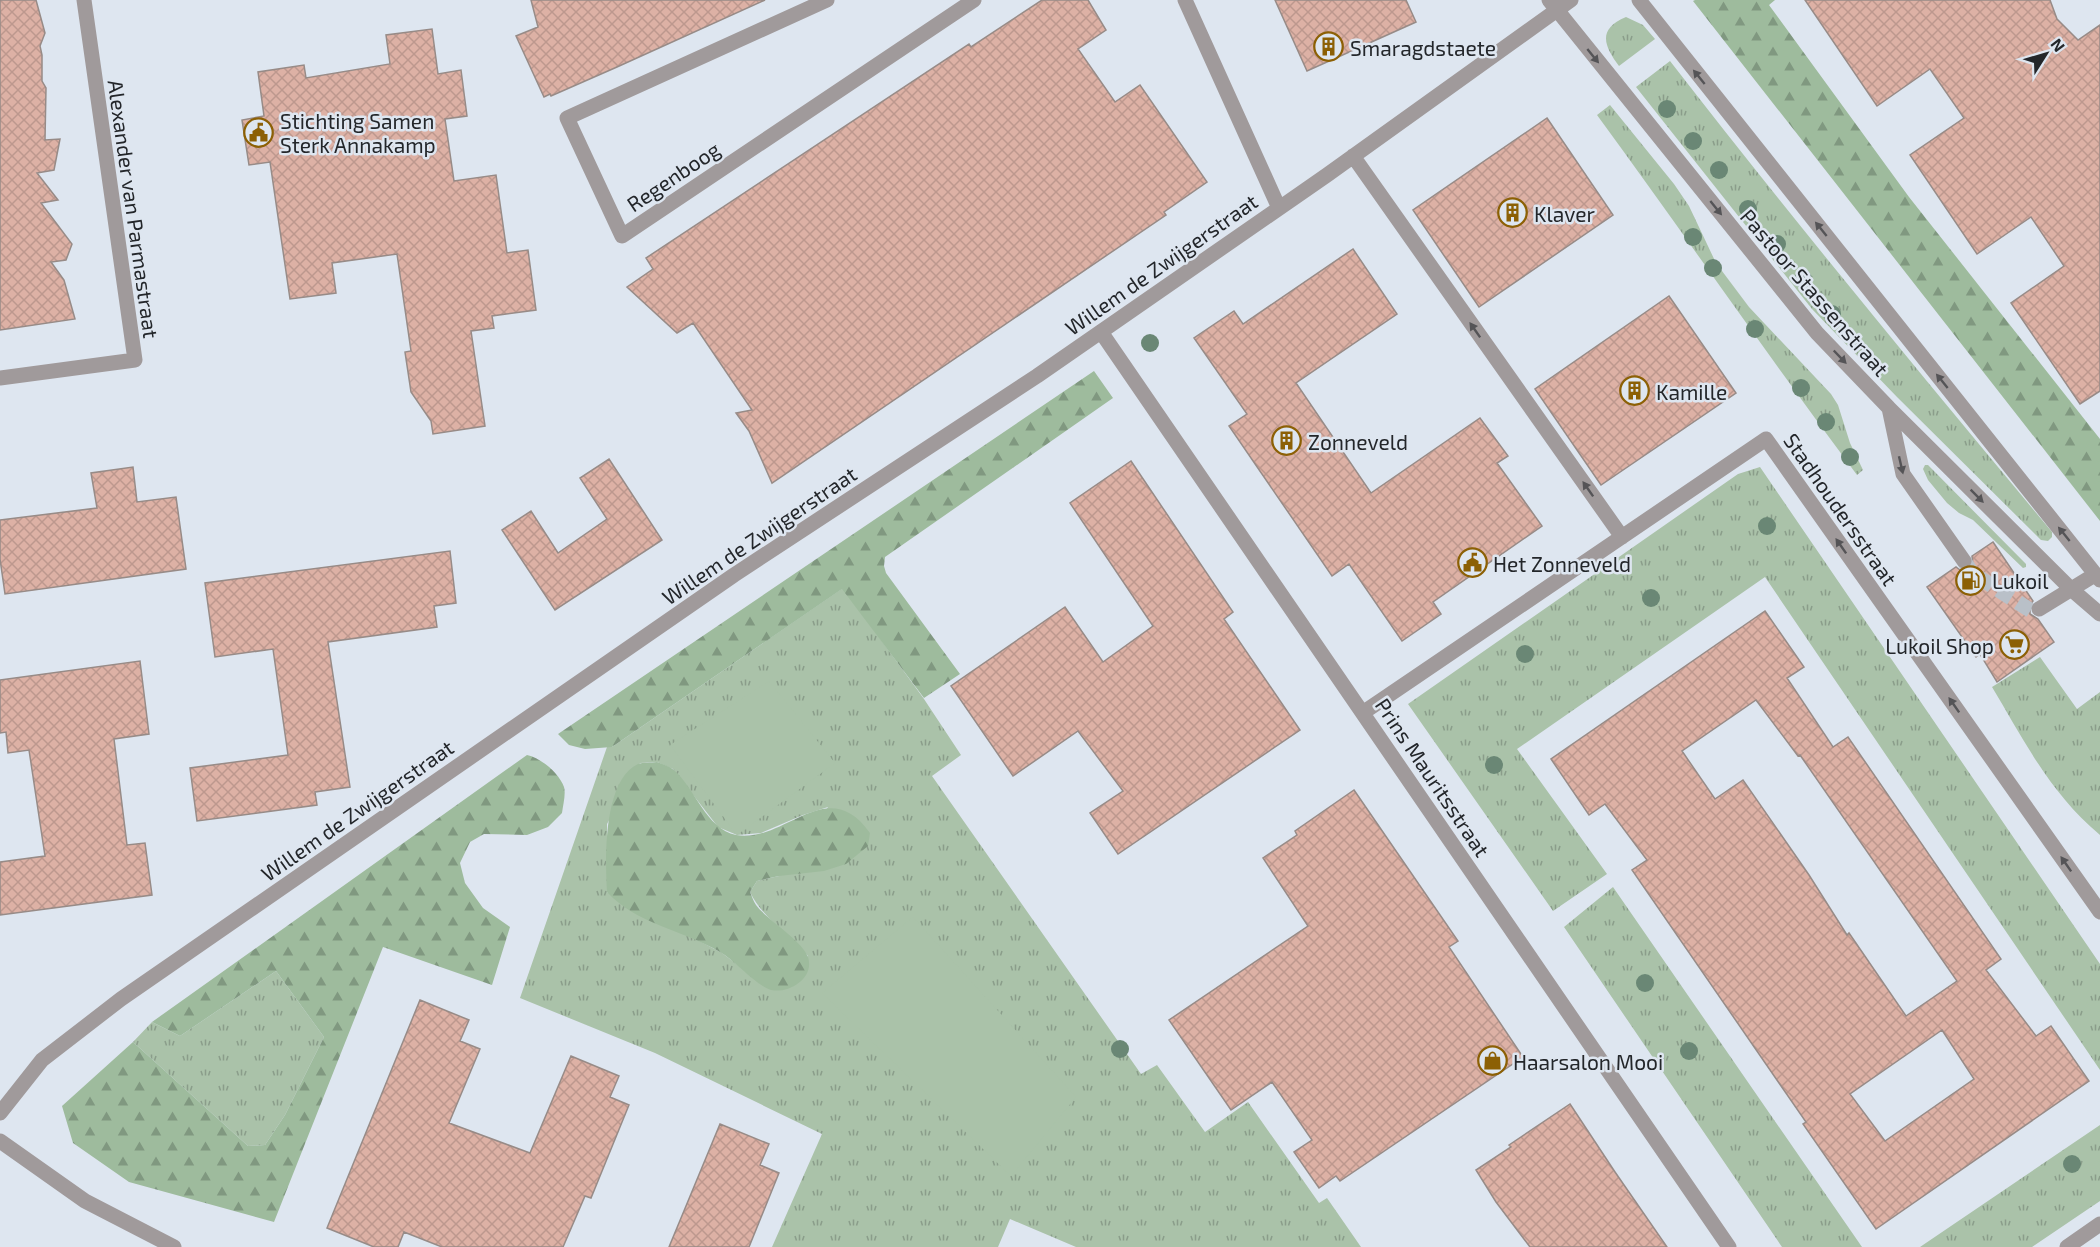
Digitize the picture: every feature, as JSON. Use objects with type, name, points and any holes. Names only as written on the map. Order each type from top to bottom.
[{"type":"street","name":"Alexander van Parmastraat","points":[[0,378],[135,360],[84,0]]},
{"type":"street","name":"Regenboog","points":[[827,0],[567,118],[621,236],[974,0]]},
{"type":"street","points":[[1185,0],[1280,208]]},
{"type":"street","name":"Willem de Zwijgerstraat","points":[[0,1113],[42,1060],[121,999],[734,575],[1101,332],[1353,156],[1553,5],[1571,0]]},
{"type":"street","name":"Pastoor Stassenstraat","points":[[1639,0],[2098,577]]},
{"type":"street","name":"Pastoor Stassenstraat","points":[[1553,5],[1817,333],[2071,589],[2100,614]]},
{"type":"street","points":[[1353,156],[1622,537]]},
{"type":"street","name":"Prins Mauritsstraat","points":[[1101,332],[1364,712],[1729,1247]]},
{"type":"street","points":[[1889,408],[1903,474],[1964,561]]},
{"type":"street","name":"Stadhoudersstraat","points":[[1364,712],[1766,439],[2100,912]]},
{"type":"street","points":[[2039,609],[2071,589],[2098,577]]},
{"type":"street","points":[[0,1141],[85,1201],[158,1244],[174,1247]]},
{"type":"street","points":[[2067,1247],[2100,1224]]},
{"type":"green space","points":[[1775,0],[1769,5],[1909,197],[2100,439],[2100,521],[1693,1]]},
{"type":"green space","points":[[1626,17],[1643,25],[1655,39],[1619,66],[1610,52],[1606,38],[1611,27]]},
{"type":"green space","points":[[1670,61],[1811,239],[2052,532],[2052,537],[2048,541],[2041,540],[1812,309],[1636,87]]},
{"type":"green space","points":[[1610,105],[1674,184],[1689,206],[1716,263],[1749,307],[1831,394],[1838,405],[1850,443],[1863,470],[1857,475],[1597,115]]},
{"type":"green space","points":[[1094,371],[1113,398],[885,557],[886,573],[960,674],[924,698],[842,589],[612,747],[585,749],[569,745],[558,734]]},
{"type":"green space","points":[[1925,465],[1928,465],[2026,564],[2026,567],[2023,568],[1973,520],[1959,513],[1947,503],[1928,480],[1923,469]]},
{"type":"green space","points":[[1760,467],[2100,964],[2100,1070],[1765,577],[1517,749],[1607,874],[1553,911],[1408,704],[1738,474]]},
{"type":"green space","points":[[843,588],[924,699],[961,755],[932,776],[1141,1074],[1157,1065],[1205,1132],[1248,1102],[1319,1203],[1327,1198],[1361,1247],[1076,1247],[1010,1219],[998,1247],[772,1247],[822,1134],[655,1053],[520,998],[607,747],[612,747]],"holes":[[[657,762],[673,769],[718,827],[737,835],[761,833],[828,807],[779,876],[757,881],[750,892],[769,918],[808,956],[769,989],[722,953],[607,892],[607,824],[640,763]]]},
{"type":"green space","points":[[2040,657],[2077,709],[2100,692],[2100,835],[2082,819],[2053,784],[2027,747],[1992,687]]},
{"type":"green space","points":[[769,681],[835,763],[737,835],[670,745]]},
{"type":"green space","points":[[527,755],[549,767],[562,782],[565,793],[562,813],[548,827],[527,835],[484,834],[470,842],[460,863],[465,883],[483,908],[510,927],[492,985],[383,947],[274,1222],[129,1182],[73,1143],[62,1106],[133,1042],[248,1146],[265,1145],[285,1115],[324,1037],[276,971],[180,1036],[152,1022]]},
{"type":"green space","points":[[657,762],[672,769],[681,778],[717,825],[736,835],[754,835],[772,830],[805,814],[822,809],[838,809],[854,816],[870,833],[868,846],[846,864],[824,871],[757,881],[750,892],[761,911],[799,944],[808,957],[808,972],[799,983],[778,991],[765,988],[720,952],[632,912],[607,892],[606,861],[609,822],[618,786],[627,773],[638,764]]},
{"type":"green space","points":[[1613,887],[1862,1247],[1782,1247],[1564,927]]},
{"type":"green space","points":[[913,917],[1076,1097],[1011,1176],[822,993]]},
{"type":"green space","points":[[276,971],[324,1037],[285,1115],[265,1145],[248,1146],[133,1042],[152,1022],[180,1036]]},
{"type":"green space","points":[[2100,1125],[2100,1201],[2032,1247],[1920,1247]]},
{"type":"building","points":[[0,0],[36,0],[45,33],[40,46],[42,81],[46,88],[45,140],[60,139],[54,170],[37,173],[58,200],[41,203],[72,244],[66,260],[51,262],[64,280],[75,319],[0,330]]},
{"type":"building","points":[[531,0],[765,0],[551,96],[550,94],[544,97],[516,36],[538,27]]},
{"type":"building","points":[[1042,0],[1088,0],[1106,30],[1078,49],[1115,102],[1140,85],[1207,182],[1164,212],[1166,215],[772,483],[749,431],[736,413],[752,410],[693,323],[677,333],[627,287],[653,269],[646,258],[969,44],[971,47]]},
{"type":"building","name":"Smaragdstaete","points":[[1275,0],[1406,0],[1416,22],[1307,71]]},
{"type":"building","points":[[1805,0],[2050,0],[2057,19],[2078,40],[2100,25],[2100,391],[2080,404],[2011,303],[2064,266],[2031,217],[1977,254],[1910,155],[1964,118],[1930,69],[1877,106]]},
{"type":"building","points":[[432,29],[438,74],[461,70],[467,116],[445,119],[454,181],[496,175],[507,253],[528,250],[536,310],[492,316],[494,328],[471,331],[485,426],[433,434],[431,421],[411,392],[405,352],[411,351],[397,254],[332,263],[336,293],[290,299],[270,162],[249,165],[242,120],[264,116],[258,72],[304,65],[306,78],[390,64],[386,35]]},
{"type":"building","name":"Klaver","points":[[1547,118],[1613,215],[1479,307],[1413,210]]},
{"type":"building","name":"Zonneveld","points":[[1353,249],[1397,314],[1296,383],[1371,493],[1480,418],[1508,456],[1497,463],[1542,526],[1433,602],[1441,614],[1402,641],[1349,564],[1332,576],[1229,426],[1247,414],[1194,338],[1234,311],[1243,324]]},
{"type":"building","name":"Kamille","points":[[1669,296],[1736,393],[1601,485],[1535,389]]},
{"type":"building","points":[[609,459],[662,540],[555,610],[502,530],[531,511],[558,553],[607,519],[580,478]]},
{"type":"building","points":[[1131,461],[1233,612],[1224,619],[1300,730],[1118,854],[1090,813],[1123,791],[1078,731],[1013,776],[951,686],[1065,607],[1103,662],[1153,626],[1070,503]]},
{"type":"building","points":[[133,467],[137,502],[176,497],[186,569],[5,594],[0,559],[0,520],[97,508],[91,473]]},
{"type":"building","points":[[1993,542],[2033,601],[2030,605],[2030,614],[2038,619],[2054,642],[1997,682],[1980,654],[1976,657],[1927,587],[1956,567],[1960,570],[1969,569],[1973,565],[1972,556]]},
{"type":"building","points":[[450,551],[456,603],[434,606],[437,627],[328,642],[350,787],[315,792],[317,805],[197,821],[190,768],[288,755],[273,649],[215,657],[205,583]]},
{"type":"building","points":[[1765,611],[1804,667],[1787,678],[1833,747],[1848,737],[2001,959],[1986,970],[2036,1036],[2051,1026],[2089,1081],[1876,1229],[1803,1124],[1806,1122],[1632,870],[1647,860],[1605,804],[1589,815],[1551,759]],"holes":[[[1756,700],[1798,756],[1800,755],[1957,981],[1906,1016],[1849,933],[1847,935],[1809,875],[1743,780],[1715,799],[1682,751]],[[1942,1030],[1974,1079],[1885,1141],[1850,1094]]]},
{"type":"building","points":[[140,661],[149,734],[114,739],[127,845],[145,843],[152,895],[0,915],[0,862],[45,856],[29,750],[8,753],[6,732],[0,733],[0,680]]},
{"type":"building","points":[[1354,790],[1458,941],[1449,947],[1523,1057],[1340,1181],[1336,1176],[1319,1188],[1294,1152],[1312,1140],[1272,1082],[1231,1110],[1169,1020],[1308,926],[1263,858],[1297,835],[1295,831]]},
{"type":"building","points":[[420,1000],[469,1020],[460,1041],[480,1049],[449,1123],[530,1153],[571,1056],[619,1076],[610,1097],[629,1105],[591,1198],[585,1196],[563,1247],[442,1247],[404,1232],[398,1247],[374,1247],[327,1228]]},
{"type":"building","points":[[1570,1104],[1667,1247],[1530,1247],[1496,1202],[1476,1170]]},
{"type":"building","points":[[720,1124],[769,1144],[760,1165],[779,1173],[749,1247],[669,1247]]},
{"type":"tunnel","points":[[1964,561],[1972,573],[2033,612],[2039,609]]},
{"type":"place","name":"Smaragdstaete","points":[[1329,47]]},
{"type":"place","name":"Stichting Samen Sterk Annakamp","points":[[259,132]]},
{"type":"place","name":"Klaver","points":[[1513,213]]},
{"type":"place","name":"Kamille","points":[[1635,391]]},
{"type":"place","name":"Zonneveld","points":[[1287,441]]},
{"type":"place","name":"Het Zonneveld","points":[[1472,563]]},
{"type":"place","name":"Lukoil","points":[[1971,580]]},
{"type":"place","name":"Lukoil Shop","points":[[2015,645]]},
{"type":"place","name":"Haarsalon Mooi","points":[[1492,1061]]}]
